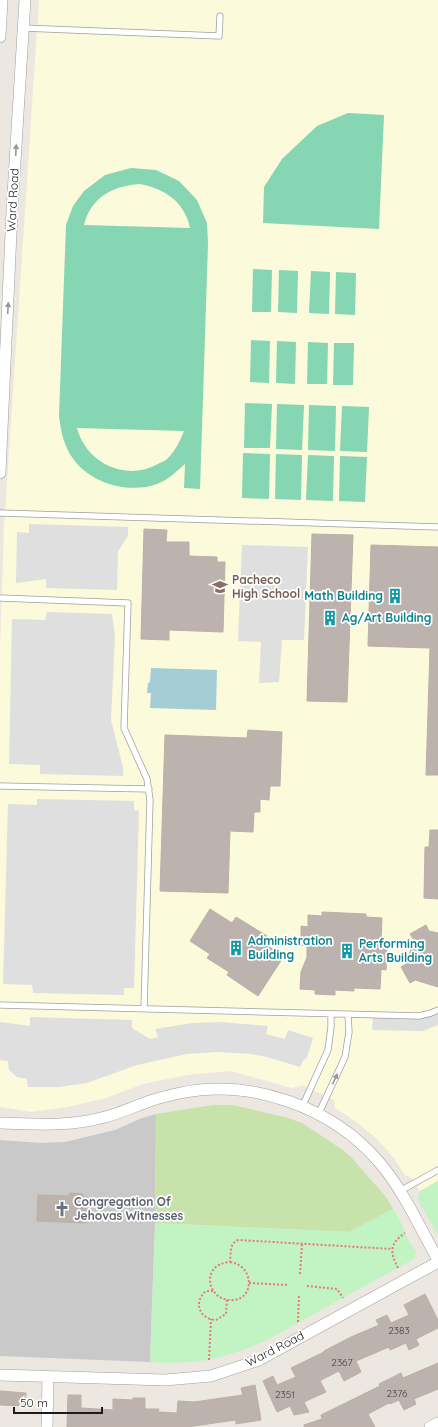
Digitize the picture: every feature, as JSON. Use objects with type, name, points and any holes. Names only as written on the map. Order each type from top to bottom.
[{"type":"street","points":[[0,37],[2,0]]},
{"type":"street","name":"Ward Road","points":[[0,473],[12,211],[25,0]]},
{"type":"street","points":[[0,1123],[60,1125],[82,1122],[106,1117],[154,1099],[182,1093],[209,1090],[263,1094],[288,1101],[335,1123],[360,1142],[379,1162],[400,1191],[438,1261]]},
{"type":"street","name":"Ward Road","points":[[0,1375],[165,1380],[211,1376],[259,1360],[438,1261]]},
{"type":"street","points":[[47,1427],[48,1376]]},
{"type":"street","points":[[430,1427],[438,1423]]},
{"type":"lane","points":[[23,28],[219,36],[220,16]]},
{"type":"lane","points":[[0,513],[438,528]]},
{"type":"lane","points":[[0,598],[128,603],[124,728],[147,779],[149,789],[150,818],[144,1008]]},
{"type":"lane","points":[[0,786],[149,789]]},
{"type":"lane","points":[[0,1005],[419,1016],[431,1014],[438,1010]]},
{"type":"lane","points":[[302,1107],[328,1050],[331,1014]]},
{"type":"lane","points":[[318,1115],[345,1057],[348,1038],[348,1014]]},
{"type":"lane","points":[[400,1191],[438,1170]]},
{"type":"path","points":[[398,1268],[392,1249],[394,1243],[404,1232]]},
{"type":"path","points":[[230,1262],[232,1245],[235,1240],[392,1249]]},
{"type":"path","points":[[300,1274],[302,1244]]},
{"type":"path","points":[[230,1262],[237,1263],[245,1269],[248,1274],[249,1283],[245,1294],[240,1298],[227,1300],[217,1296],[213,1291],[210,1278],[214,1268],[219,1264],[230,1262]]},
{"type":"path","points":[[249,1283],[288,1285]]},
{"type":"path","points":[[307,1286],[337,1290],[343,1298]]},
{"type":"path","points":[[213,1291],[206,1291],[202,1294],[199,1302],[202,1315],[216,1320],[226,1314],[227,1300]]},
{"type":"path","points":[[298,1322],[299,1295]]},
{"type":"path","points":[[209,1360],[211,1319]]},
{"type":"shaded area","name":"Pacheco High School","points":[[39,0],[438,0],[438,1181],[420,1191],[411,1177],[405,1175],[393,1157],[377,1139],[355,1121],[335,1108],[334,1100],[302,1085],[292,1088],[231,1071],[187,1075],[143,1084],[106,1098],[68,1107],[31,1112],[0,1107],[0,648],[4,526]]},
{"type":"shaded area","points":[[29,524],[128,527],[128,536],[118,551],[117,590],[46,588],[46,579],[16,583],[17,532],[29,533]]},
{"type":"shaded area","points":[[242,545],[308,547],[304,640],[282,640],[279,682],[259,683],[261,642],[238,641]]},
{"type":"shaded area","points":[[47,612],[112,614],[115,636],[111,720],[123,767],[123,776],[40,774],[40,765],[9,764],[12,619],[45,620]]},
{"type":"shaded area","points":[[37,799],[134,801],[134,810],[139,811],[134,988],[124,988],[124,995],[33,993],[32,985],[3,984],[8,804],[37,805]]},
{"type":"shaded area","points":[[438,1010],[438,1025],[423,1031],[372,1030],[373,1015],[419,1016]]},
{"type":"shaded area","points":[[30,1017],[132,1020],[132,1028],[150,1039],[158,1037],[155,1029],[193,1023],[220,1022],[268,1026],[266,1034],[285,1039],[288,1030],[313,1038],[306,1060],[304,1059],[300,1067],[267,1057],[250,1054],[216,1052],[187,1054],[137,1065],[87,1083],[59,1087],[28,1087],[27,1079],[17,1077],[9,1070],[8,1061],[0,1060],[0,1022],[30,1026]]},
{"type":"shaded area","points":[[156,1114],[155,1223],[150,1362],[0,1356],[0,1140],[41,1143],[65,1142],[115,1130],[142,1118]]},
{"type":"green space","points":[[348,113],[384,115],[379,229],[263,223],[264,187],[282,159],[317,126]]},
{"type":"green space","points":[[131,168],[156,170],[179,181],[197,200],[207,223],[208,243],[200,489],[184,488],[185,464],[165,480],[146,487],[123,487],[101,481],[82,468],[74,460],[64,439],[59,416],[66,225],[73,206],[84,191],[105,175]],"holes":[[[139,184],[157,189],[172,198],[183,211],[190,228],[84,225],[87,215],[92,207],[104,195],[120,187]],[[77,428],[184,431],[176,449],[166,460],[146,469],[133,471],[121,470],[98,460],[89,451]]]},
{"type":"green space","points":[[253,269],[272,270],[271,312],[252,312]]},
{"type":"green space","points":[[279,270],[298,271],[297,313],[278,312]]},
{"type":"green space","points":[[311,271],[330,272],[329,314],[309,313]]},
{"type":"green space","points":[[336,272],[356,273],[355,315],[335,314]]},
{"type":"green space","points":[[251,340],[270,341],[269,383],[250,382]]},
{"type":"green space","points":[[277,341],[296,342],[295,384],[276,383]]},
{"type":"green space","points":[[308,342],[328,343],[327,384],[307,384]]},
{"type":"green space","points":[[334,343],[354,343],[353,385],[333,385]]},
{"type":"green space","points":[[245,403],[272,404],[270,448],[244,448]]},
{"type":"green space","points":[[277,404],[304,405],[302,450],[276,449]]},
{"type":"green space","points":[[309,405],[336,406],[335,451],[308,450]]},
{"type":"green space","points":[[342,406],[369,407],[367,452],[340,451]]},
{"type":"green space","points":[[243,453],[270,454],[269,499],[242,498]]},
{"type":"green space","points":[[276,454],[302,455],[301,500],[275,499]]},
{"type":"green space","points":[[308,455],[334,456],[333,501],[306,500]]},
{"type":"green space","points":[[340,456],[367,457],[365,502],[339,501]]},
{"type":"green space","points":[[213,1105],[233,1105],[288,1118],[302,1123],[351,1157],[387,1198],[393,1209],[349,1232],[155,1223],[156,1114]]},
{"type":"green space","points":[[438,1181],[438,1235],[418,1200],[420,1191]]},
{"type":"green space","points":[[393,1209],[401,1222],[407,1238],[416,1251],[415,1258],[412,1260],[252,1347],[210,1359],[167,1363],[150,1362],[155,1223],[349,1232]]},
{"type":"water","points":[[151,668],[217,670],[216,710],[150,708],[151,693],[147,693],[148,683],[150,682]]},
{"type":"building","points":[[144,529],[167,530],[166,542],[189,542],[189,556],[217,557],[217,562],[225,562],[223,632],[169,630],[169,640],[141,639]]},
{"type":"building","name":"Ag/Art Building","points":[[312,534],[353,535],[347,702],[307,701]]},
{"type":"building","name":"Math Building","points":[[371,545],[438,547],[438,775],[426,775],[430,648],[368,646]]},
{"type":"building","points":[[248,730],[282,732],[280,786],[270,786],[269,800],[260,799],[260,812],[254,812],[253,832],[230,831],[228,893],[160,891],[165,735],[247,738]]},
{"type":"building","points":[[430,830],[438,830],[438,899],[424,898],[425,847],[429,847]]},
{"type":"building","name":"Administration Building","points":[[210,909],[232,923],[236,917],[267,936],[263,943],[284,956],[258,996],[227,975],[229,972],[207,958],[210,954],[190,941]]},
{"type":"building","name":"Performing Arts Building","points":[[322,912],[366,914],[366,917],[382,918],[381,940],[387,940],[386,970],[381,969],[380,989],[354,988],[354,991],[335,990],[335,995],[315,994],[315,990],[300,989],[301,972],[307,957],[307,946],[301,945],[301,926],[308,927],[308,915],[322,916]]},
{"type":"building","points":[[426,925],[429,931],[438,933],[438,987],[415,980],[410,983],[401,967],[406,964],[414,940],[410,934]]},
{"type":"building","name":"Congregation Of Jehovas Witnesses","points":[[70,1193],[83,1194],[83,1197],[87,1197],[86,1223],[37,1221],[38,1195],[69,1196]]},
{"type":"building","points":[[425,1294],[438,1320],[438,1328],[416,1339],[419,1345],[409,1350],[406,1343],[390,1350],[389,1347],[356,1361],[361,1372],[344,1381],[339,1371],[323,1379],[320,1381],[326,1392],[304,1402],[309,1412],[294,1415],[290,1406],[277,1412],[263,1381],[273,1376],[277,1385],[296,1377],[291,1368],[351,1337],[379,1325],[376,1320],[387,1315],[391,1323],[409,1315],[404,1305]]},
{"type":"building","points":[[438,1363],[438,1389],[414,1399],[416,1404],[404,1410],[399,1400],[390,1404],[389,1403],[368,1414],[375,1427],[304,1427],[304,1425],[322,1419],[321,1415],[380,1386],[379,1384],[401,1373],[403,1378]]},
{"type":"building","points":[[255,1385],[261,1420],[236,1424],[236,1420],[187,1427],[67,1427],[68,1395],[81,1395],[81,1408],[113,1410],[113,1399],[133,1400],[133,1398],[145,1398],[145,1409],[159,1409],[158,1412],[177,1413],[178,1401],[194,1402],[243,1395],[241,1388]]},
{"type":"building","points":[[0,1391],[26,1393],[25,1406],[0,1405]]},
{"type":"place","name":"Pacheco High School","points":[[220,587]]},
{"type":"place","name":"Math Building","points":[[395,596]]},
{"type":"place","name":"Ag/Art Building","points":[[330,618]]},
{"type":"place","name":"Administration Building","points":[[236,948]]},
{"type":"place","name":"Performing Arts Building","points":[[347,951]]},
{"type":"place","name":"Congregation Of Jehovas Witnesses","points":[[62,1209]]}]
